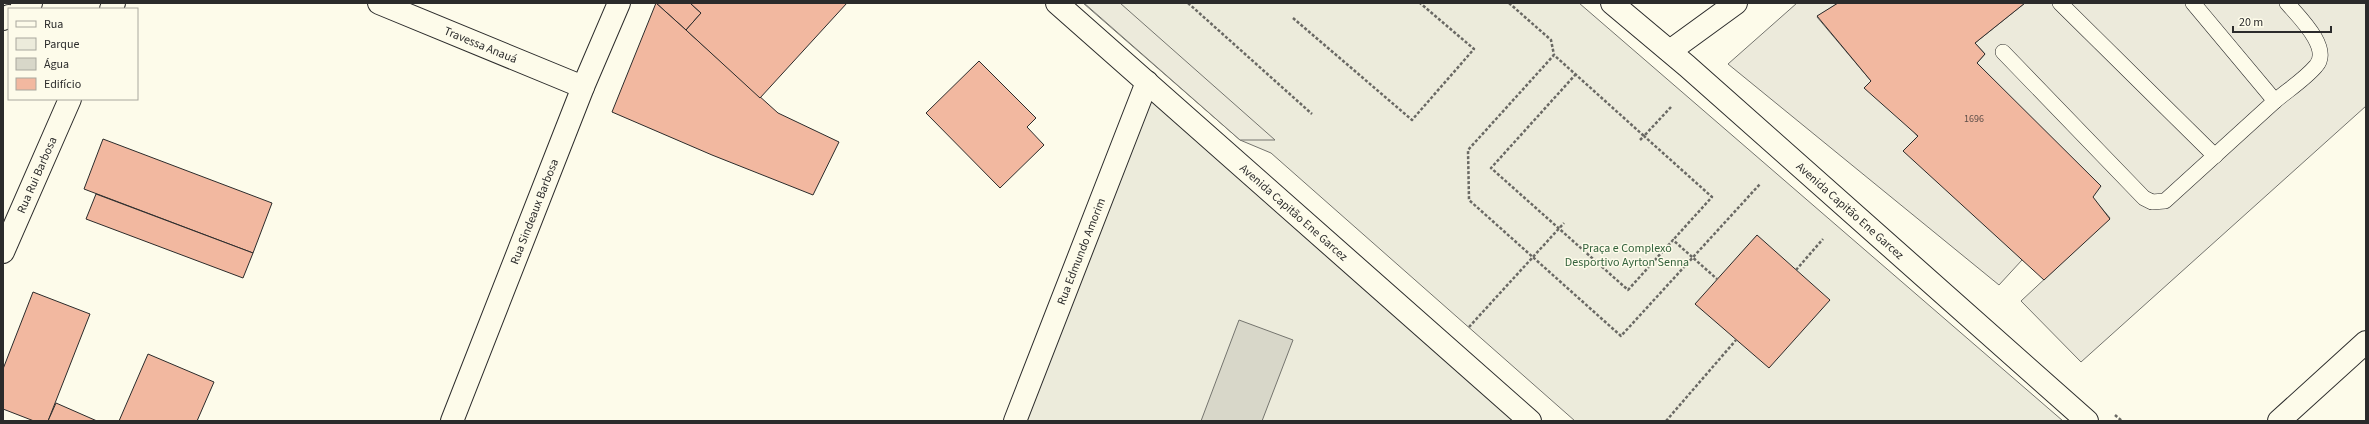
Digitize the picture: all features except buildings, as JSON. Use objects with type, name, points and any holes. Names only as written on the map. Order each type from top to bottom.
[{"type":"street","name":"Travessa Anauá","points":[[379,3],[583,86]]},
{"type":"street","name":"Rua Sindeaux Barbosa","points":[[452,421],[583,86],[619,3]]},
{"type":"street","name":"Avenida Capitão Ene Garcez","points":[[1057,3],[1530,421]]},
{"type":"street","name":"Avenida Capitão Ene Garcez","points":[[1612,3],[1670,51],[2087,421]]},
{"type":"street","points":[[1670,51],[1736,3]]},
{"type":"street","name":"Rua Edmundo Amorim","points":[[1015,421],[1147,82]]},
{"type":"street","name":"Rua Rui Barbosa","points":[[3,252],[70,100]]},
{"type":"street","points":[[2279,421],[2366,342]]},
{"type":"lane","points":[[2060,3],[2215,156]]},
{"type":"lane","points":[[2193,3],[2275,101]]},
{"type":"lane","points":[[2003,52],[2144,198],[2152,202],[2165,201],[2317,65],[2320,51],[2316,38],[2287,3]]},
{"type":"path","points":[[1188,3],[1312,114]]},
{"type":"path","points":[[1293,18],[1412,120],[1474,49],[1420,3]]},
{"type":"path","points":[[1509,3],[1551,40],[1554,55],[1576,74],[1712,197],[1628,290],[1491,168],[1576,74]]},
{"type":"path","points":[[1554,55],[1468,150],[1469,200],[1621,336],[1760,184]]},
{"type":"path","points":[[1640,140],[1671,107]]},
{"type":"path","points":[[1469,327],[1564,223]]},
{"type":"path","points":[[1796,270],[1823,239]]},
{"type":"path","points":[[1673,240],[1717,279]]},
{"type":"path","points":[[1666,421],[1736,340]]},
{"type":"green space","name":"Praça e Complexo Desportivo Ayrton Senna","points":[[1083,3],[1579,3],[2063,421],[1575,421],[1271,153],[1240,140]]},
{"type":"green space","points":[[1147,82],[1530,421],[1015,421]]},
{"type":"shaded area","points":[[1084,3],[1120,3],[1275,140],[1240,140]]},
{"type":"shaded area","points":[[1797,3],[1838,3],[1817,17],[2022,260],[1999,285],[1728,64]]},
{"type":"shaded area","points":[[2025,3],[2366,3],[2366,106],[2081,362],[2021,301],[2110,218],[1977,63],[1985,54],[1975,43]]},
{"type":"water","points":[[1239,320],[1293,340],[1262,421],[1201,421]]}]
